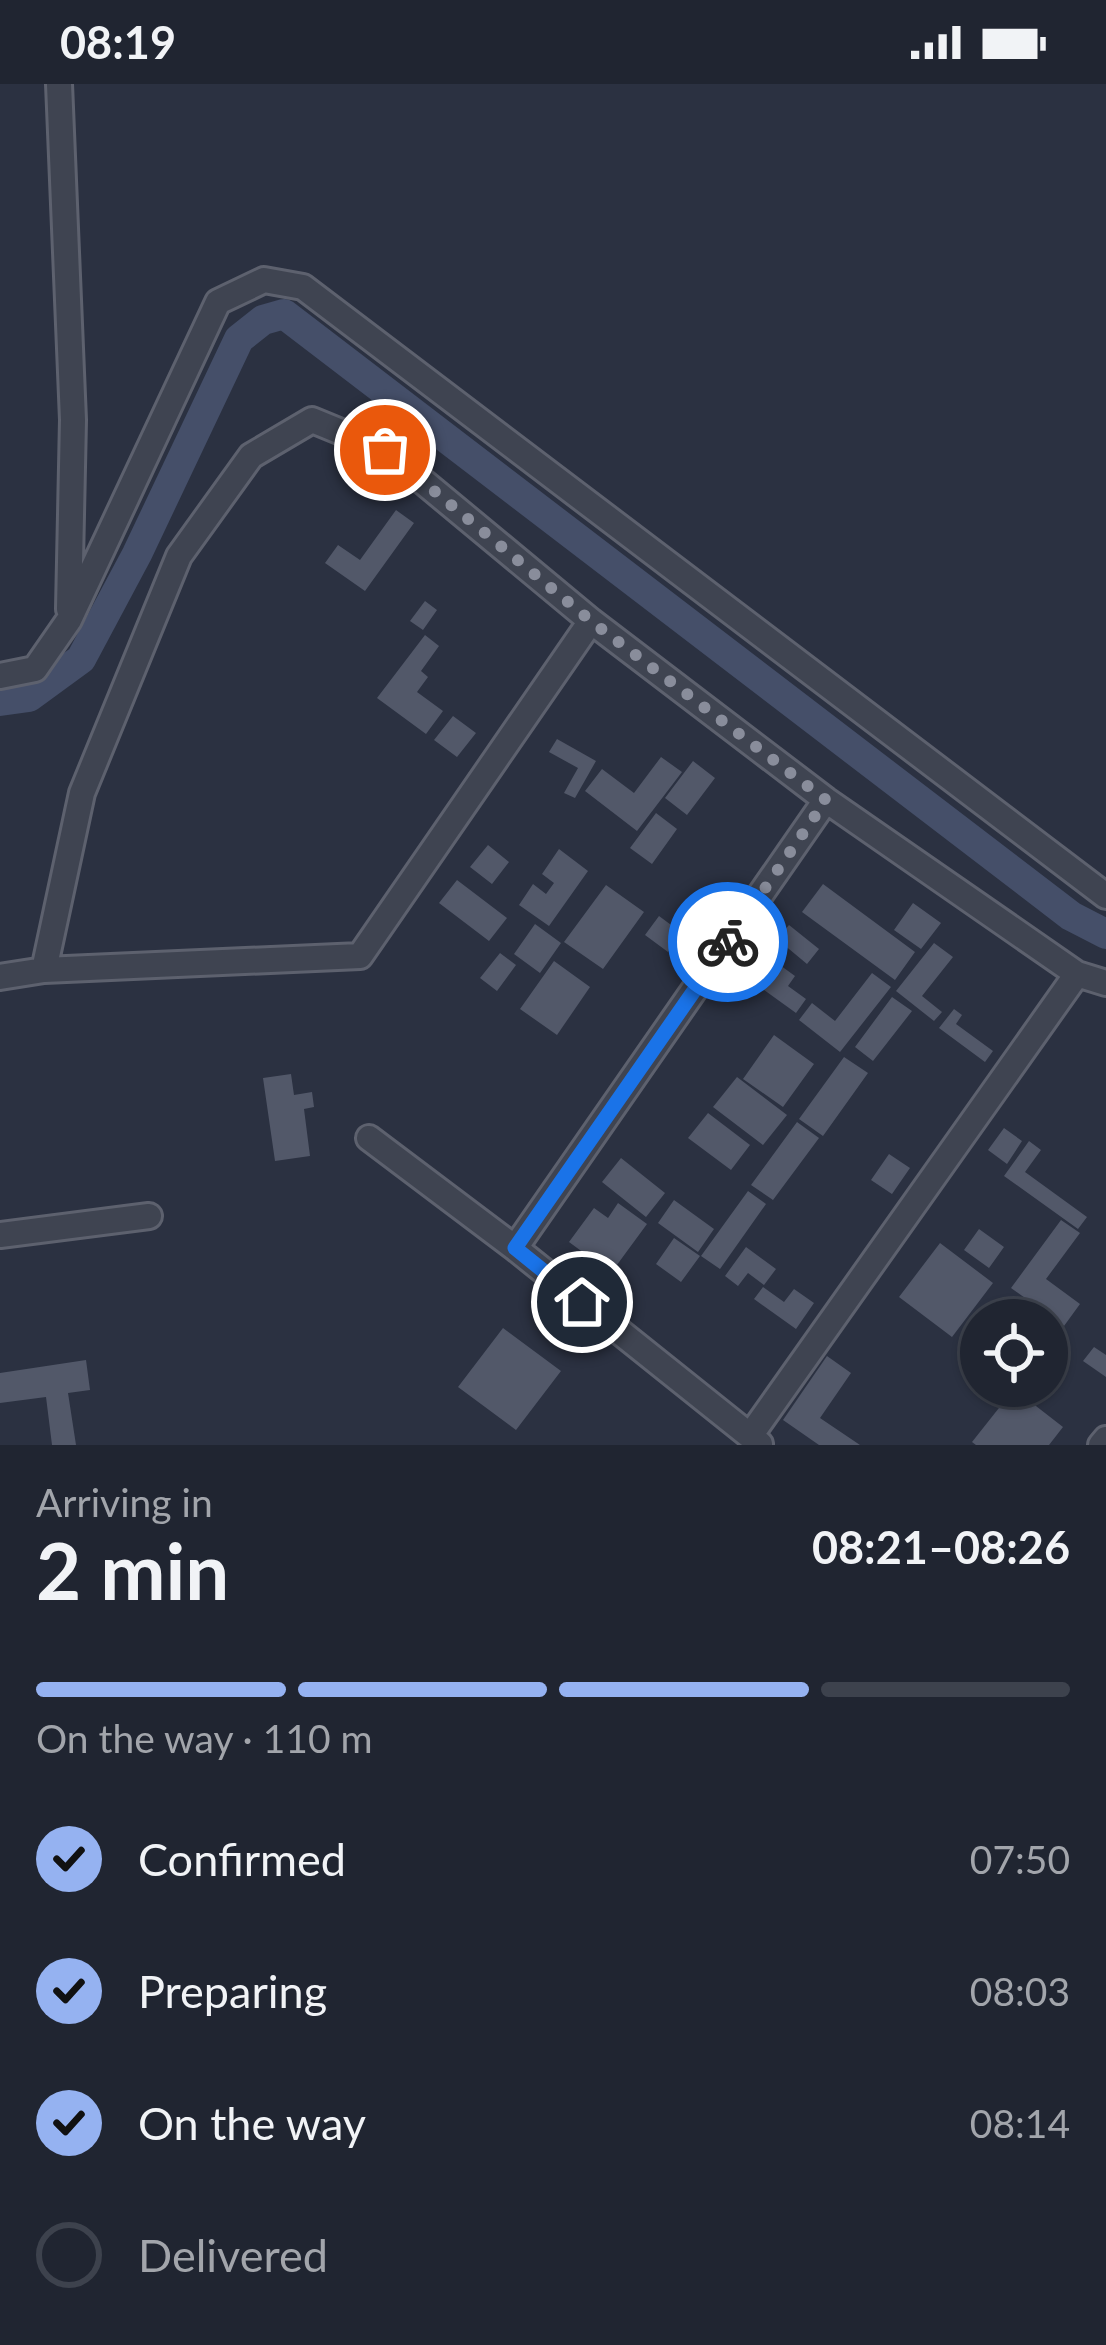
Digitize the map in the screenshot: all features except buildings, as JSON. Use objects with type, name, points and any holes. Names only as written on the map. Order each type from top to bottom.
[{"type":"street","points":[[59,84],[73,420],[69,620]]},
{"type":"street","points":[[0,676],[35,669],[69,620],[218,302],[264,280],[303,287],[1106,896]]},
{"type":"street","points":[[44,970],[82,793],[179,556],[251,456],[311,420],[385,450],[591,621],[826,800],[1077,974],[1106,982]]},
{"type":"street","points":[[0,977],[44,970],[360,956],[591,621]]},
{"type":"street","points":[[515,1248],[826,800]]},
{"type":"street","points":[[369,1138],[756,1441],[1077,974]]},
{"type":"street","points":[[0,1235],[149,1216]]},
{"type":"waterway","points":[[0,701],[29,697],[81,659],[137,554],[239,339],[263,320],[284,314],[1071,916],[1106,934]]},
{"type":"way so far","points":[[385,450],[591,621],[826,800],[728,942]]},
{"type":"route","points":[[582,1302],[515,1248],[728,942]]}]
